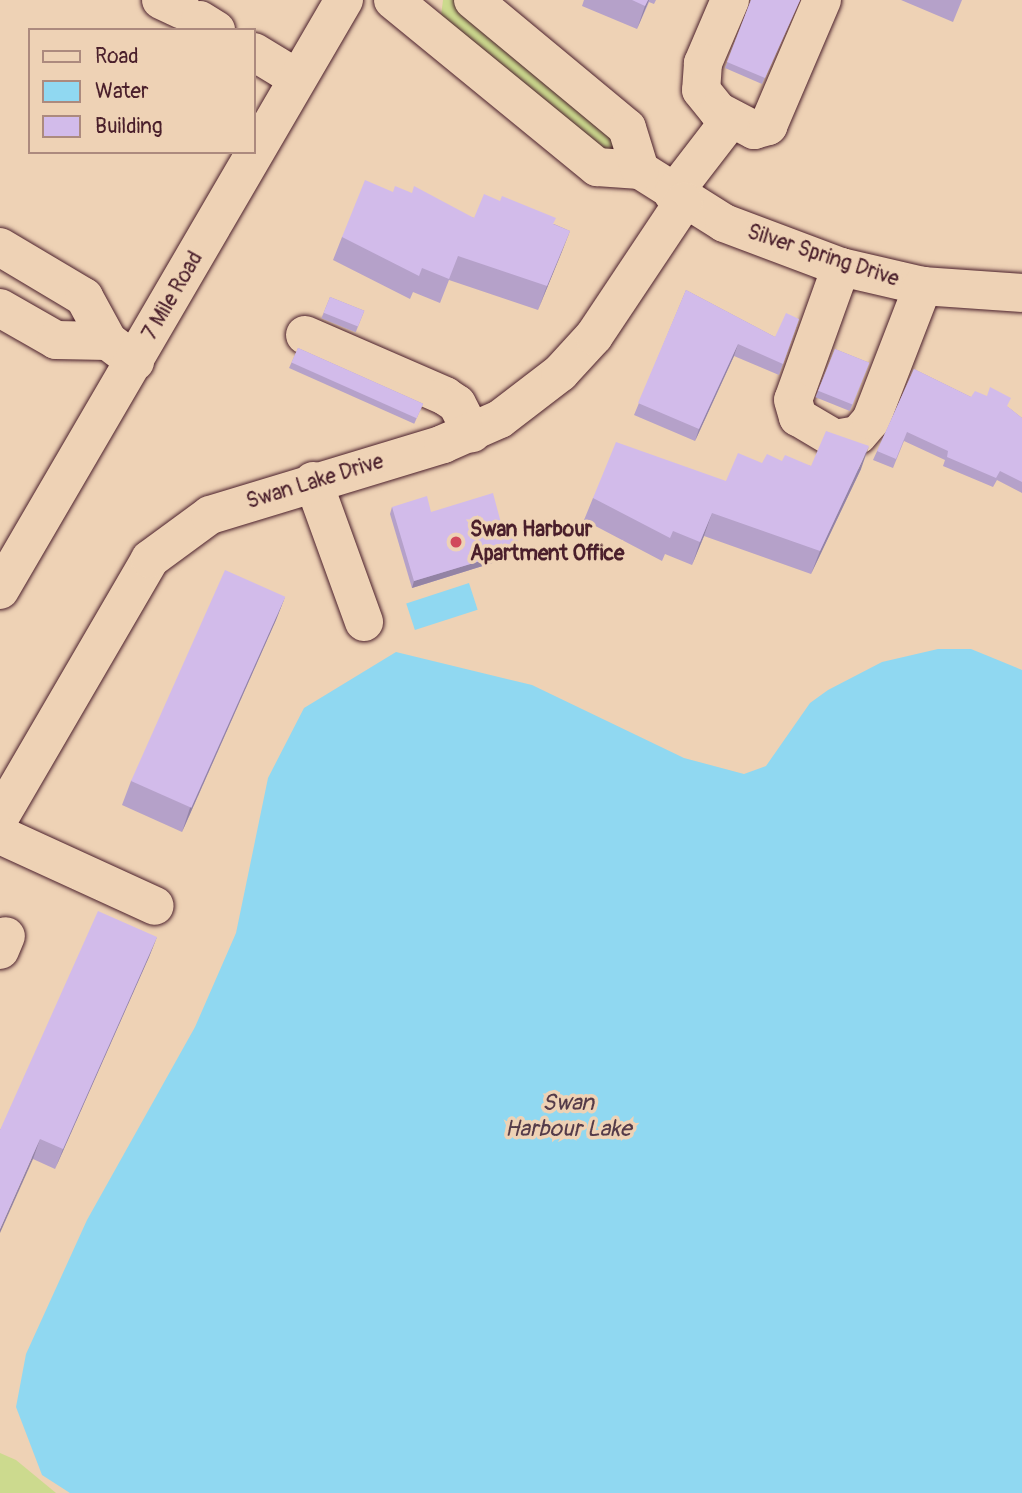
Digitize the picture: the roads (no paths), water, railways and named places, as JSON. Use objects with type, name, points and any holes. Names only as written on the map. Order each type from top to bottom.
[{"type":"street","name":"7 Mile Road","points":[[256,143],[344,0]]},
{"type":"street","points":[[393,0],[597,167],[640,170],[627,128],[473,0]]},
{"type":"street","points":[[730,0],[700,77],[705,100],[730,120],[754,130],[768,126],[822,0]]},
{"type":"street","points":[[256,53],[298,78]]},
{"type":"street","name":"Swan Lake Drive","points":[[0,817],[150,559],[210,515],[472,433],[561,373],[601,326],[678,198],[730,120]]},
{"type":"street","name":"7 Mile Road","points":[[0,590],[122,351],[249,154]]},
{"type":"street","name":"Silver Spring Drive","points":[[640,170],[678,198],[724,223],[841,267],[923,286],[1022,293]]},
{"type":"street","points":[[0,247],[84,297],[122,351]]},
{"type":"street","points":[[841,267],[793,400],[798,416],[835,439],[858,435],[871,420],[923,286]]},
{"type":"street","points":[[0,308],[56,340],[122,351]]},
{"type":"street","points":[[305,335],[445,396],[457,404],[472,433]]},
{"type":"street","points":[[313,481],[364,622]]},
{"type":"street","points":[[0,835],[155,906]]},
{"type":"water","points":[[469,583],[478,610],[415,630],[406,603]]},
{"type":"water","name":"Swan Harbour Lake","points":[[938,649],[971,649],[1022,670],[1022,1493],[70,1493],[42,1475],[16,1407],[26,1354],[87,1220],[195,1027],[236,933],[268,778],[304,708],[396,652],[532,685],[684,758],[744,774],[766,766],[810,703],[828,690],[882,662]]},
{"type":"place","name":"Swan Harbour Apartment Office","points":[[456,542]]}]
